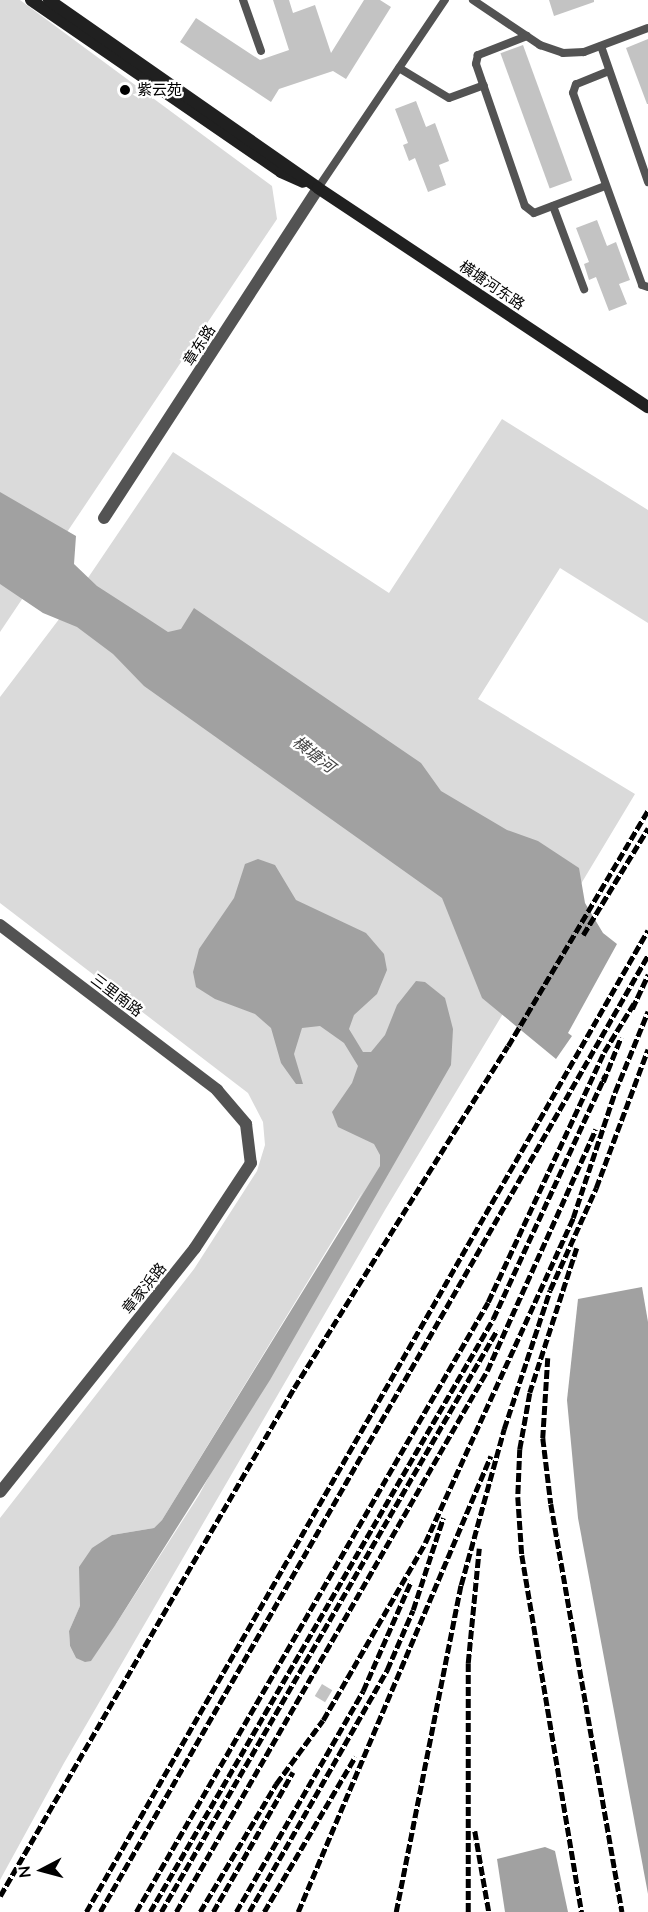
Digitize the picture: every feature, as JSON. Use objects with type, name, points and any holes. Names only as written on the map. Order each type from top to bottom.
[{"type":"main road","name":"横塘河东路","points":[[31,0],[281,172],[318,188]]},
{"type":"main road","name":"横塘河东路","points":[[49,0],[318,188],[648,408]]},
{"type":"street","name":"章东路","points":[[105,519],[318,188]]},
{"type":"street","name":"三里南路","points":[[0,925],[217,1090]]},
{"type":"street","name":"章家浜路","points":[[0,1492],[195,1248],[251,1163],[246,1124],[217,1090]]},
{"type":"lane","points":[[243,0],[261,51]]},
{"type":"lane","points":[[318,188],[445,0]]},
{"type":"lane","points":[[473,0],[527,36],[563,53],[601,46],[648,28]]},
{"type":"lane","points":[[527,36],[478,55],[476,64],[525,206],[534,213],[605,186]]},
{"type":"lane","points":[[601,46],[648,182]]},
{"type":"lane","points":[[399,68],[449,98],[483,86]]},
{"type":"lane","points":[[609,71],[576,84],[573,93],[642,285],[648,287]]},
{"type":"lane","points":[[553,206],[584,289]]},
{"type":"shaded area","points":[[0,0],[20,0],[272,186],[277,219],[0,632]]},
{"type":"shaded area","points":[[502,419],[648,510],[648,623],[560,568],[478,699],[635,794],[385,1210],[64,1763],[0,1880],[0,1518],[194,1269],[257,1171],[265,1145],[263,1122],[248,1093],[0,903],[0,697],[69,606],[173,452],[389,593]],"holes":[[[363,1191],[199,1495],[116,1624],[76,1658],[70,1646],[69,1631],[112,1535],[154,1528],[162,1520]]]},
{"type":"water","name":"横塘河","points":[[0,492],[76,536],[74,564],[97,586],[168,632],[181,629],[194,608],[421,763],[441,791],[507,830],[538,841],[579,868],[585,903],[603,933],[617,944],[568,1033],[572,1036],[556,1059],[482,998],[442,898],[144,686],[113,654],[77,627],[43,613],[0,584]]},
{"type":"water","points":[[258,859],[275,865],[296,900],[366,933],[384,954],[387,970],[377,994],[354,1015],[349,1029],[363,1052],[371,1052],[385,1035],[397,1005],[416,981],[425,982],[445,998],[453,1029],[451,1065],[270,1380],[116,1624],[91,1661],[85,1662],[76,1658],[70,1646],[69,1631],[80,1606],[79,1567],[92,1548],[112,1535],[154,1528],[162,1520],[380,1166],[380,1155],[374,1144],[338,1127],[332,1112],[352,1083],[358,1066],[344,1043],[320,1026],[302,1028],[294,1054],[303,1084],[296,1084],[281,1063],[271,1028],[255,1014],[215,999],[196,987],[193,972],[199,949],[234,898],[245,864]]},
{"type":"water","points":[[642,1287],[648,1322],[648,1894],[578,1518],[567,1400],[578,1299]]},
{"type":"water","points":[[545,1847],[555,1851],[568,1912],[505,1912],[497,1859]]},
{"type":"building","points":[[273,0],[289,0],[293,13],[315,5],[331,53],[364,0],[380,0],[391,7],[346,79],[333,71],[279,89],[271,102],[180,42],[196,18],[260,60],[289,50]]},
{"type":"building","points":[[549,0],[594,0],[594,2],[554,16]]},
{"type":"building","points":[[648,39],[648,104],[647,104],[626,48]]},
{"type":"building","points":[[523,45],[572,180],[550,189],[500,53]]},
{"type":"building","points":[[416,101],[426,127],[435,123],[449,161],[439,165],[446,185],[428,192],[415,158],[409,161],[403,145],[408,143],[395,109]]},
{"type":"building","points":[[597,220],[607,246],[616,242],[630,280],[619,284],[627,304],[609,311],[596,277],[589,280],[584,264],[589,262],[576,228]]},
{"type":"building","points":[[322,1684],[332,1690],[325,1702],[315,1696]]},
{"type":"railway","points":[[0,1896],[294,1388],[508,1046],[648,810]]},
{"type":"railway","points":[[583,935],[648,828]]},
{"type":"railway","points":[[86,1912],[648,930]]},
{"type":"railway","points":[[100,1912],[648,955]]},
{"type":"railway","points":[[632,1009],[648,975]]},
{"type":"railway","points":[[136,1912],[488,1302],[604,1052],[634,1003]]},
{"type":"railway","points":[[200,1912],[276,1784],[323,1720],[425,1543],[573,1218],[615,1092],[648,1011]]},
{"type":"railway","points":[[603,1082],[621,1037]]},
{"type":"railway","points":[[396,1912],[461,1585],[504,1429],[550,1290],[596,1188],[648,1049]]},
{"type":"railway","points":[[150,1912],[493,1319],[605,1075]]},
{"type":"railway","points":[[176,1912],[487,1371],[596,1129]]},
{"type":"railway","points":[[577,1248],[530,1393],[520,1449],[518,1497],[522,1555],[582,1912]]},
{"type":"railway","points":[[161,1912],[497,1330]]},
{"type":"railway","points":[[548,1358],[543,1438],[551,1504],[622,1912]]},
{"type":"railway","points":[[298,1912],[491,1456]]},
{"type":"railway","points":[[249,1912],[387,1670],[413,1610],[443,1518]]},
{"type":"railway","points":[[468,1912],[468,1663],[479,1549]]},
{"type":"railway","points":[[236,1912],[363,1691],[411,1581]]},
{"type":"railway","points":[[264,1912],[355,1757]]},
{"type":"railway","points":[[213,1912],[293,1772]]},
{"type":"railway","points":[[475,1831],[489,1912]]},
{"type":"place","name":"紫云苑","points":[[125,90]]}]
